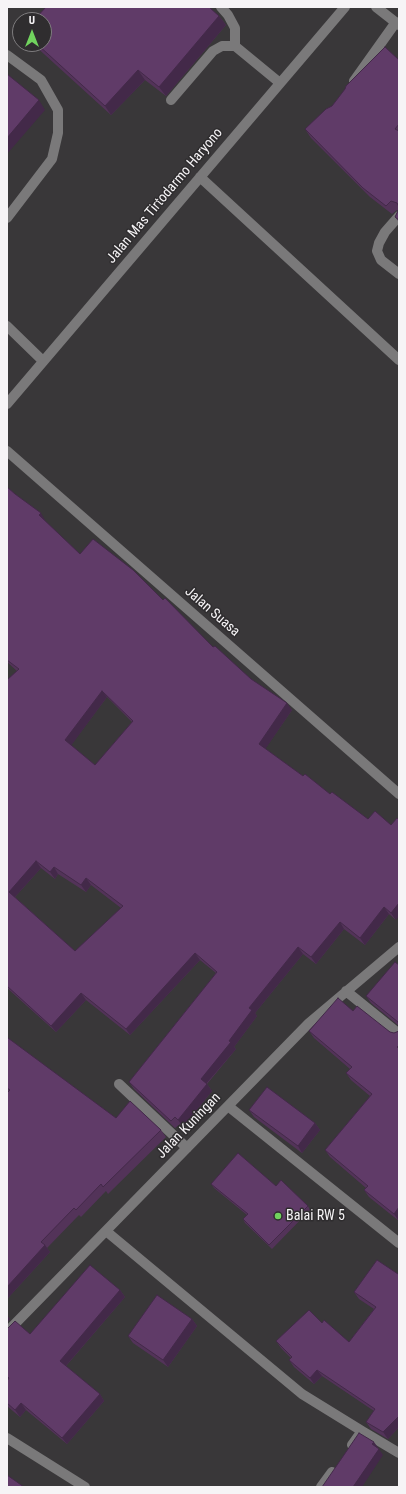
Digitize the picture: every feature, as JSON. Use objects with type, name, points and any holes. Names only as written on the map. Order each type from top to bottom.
[{"type":"street","points":[[221,7],[228,15],[235,28],[235,46]]},
{"type":"street","name":"Jalan Mas Tirtodarmo Haryono","points":[[7,404],[345,7]]},
{"type":"street","points":[[346,92],[397,24],[376,7]]},
{"type":"street","points":[[171,100],[214,51],[222,46],[235,46],[280,83]]},
{"type":"street","points":[[7,55],[41,80],[58,110],[58,133],[52,159],[7,218]]},
{"type":"street","points":[[200,177],[399,360]]},
{"type":"street","points":[[399,216],[385,232],[379,243],[378,251],[381,260],[399,274]]},
{"type":"street","points":[[7,326],[43,361]]},
{"type":"street","name":"Jalan Suasa","points":[[7,451],[399,794]]},
{"type":"street","name":"Jalan Kuningan","points":[[7,1332],[309,1023],[399,947]]},
{"type":"street","points":[[346,992],[399,1034]]},
{"type":"street","points":[[119,1084],[187,1148]]},
{"type":"street","points":[[228,1106],[399,1243]]},
{"type":"street","points":[[106,1231],[302,1394],[399,1453]]},
{"type":"street","points":[[348,1450],[362,1431]]},
{"type":"street","points":[[7,1438],[85,1487]]},
{"type":"street","points":[[322,1487],[339,1463]]},
{"type":"building","points":[[46,7],[209,7],[219,16],[159,87],[138,70],[105,106],[46,52],[52,52],[52,12],[41,12]]},
{"type":"building","points":[[385,47],[399,60],[399,124],[395,129],[399,131],[399,207],[397,203],[391,201],[386,206],[363,188],[305,129],[326,109],[332,106],[346,86]]},
{"type":"building","points":[[7,74],[39,100],[7,138]]},
{"type":"building","points":[[399,209],[399,220],[395,217]]},
{"type":"building","points":[[7,487],[41,513],[39,515],[80,554],[93,539],[133,570],[163,600],[165,598],[213,647],[215,646],[251,679],[287,703],[259,744],[303,776],[305,774],[330,794],[332,792],[368,819],[375,811],[391,825],[397,818],[399,820],[399,903],[391,913],[384,907],[360,938],[340,922],[311,957],[298,947],[249,1008],[252,1010],[229,1041],[231,1042],[201,1079],[207,1084],[178,1120],[175,1117],[171,1121],[129,1082],[217,972],[195,953],[126,1029],[81,993],[51,1026],[7,986],[7,680],[19,669],[7,660]],"holes":[[[102,691],[133,721],[95,765],[65,740]],[[36,861],[50,872],[54,867],[81,885],[86,878],[123,906],[75,951],[9,892]]]},
{"type":"building","points":[[395,962],[399,965],[399,1024],[366,996]]},
{"type":"building","points":[[338,998],[353,1011],[357,1006],[390,1032],[394,1033],[399,1031],[399,1045],[397,1047],[399,1049],[399,1207],[394,1214],[364,1190],[368,1186],[325,1150],[372,1094],[346,1073],[352,1067],[309,1031]]},
{"type":"building","points":[[8,1038],[116,1118],[130,1101],[161,1130],[103,1187],[101,1184],[76,1210],[74,1208],[41,1242],[45,1245],[7,1287],[7,1093],[10,1090],[7,1088]]},
{"type":"building","points":[[267,1087],[315,1123],[298,1146],[249,1110]]},
{"type":"building","points":[[238,1153],[276,1186],[281,1180],[308,1206],[269,1245],[243,1219],[248,1214],[211,1184]]},
{"type":"building","points":[[377,1260],[398,1274],[399,1273],[399,1416],[383,1432],[366,1422],[375,1409],[317,1370],[310,1378],[289,1360],[292,1357],[276,1341],[309,1310],[322,1323],[324,1320],[349,1342],[376,1307],[354,1292]]},
{"type":"building","points":[[90,1265],[120,1290],[60,1361],[100,1394],[62,1438],[21,1403],[15,1410],[7,1403],[7,1381],[9,1378],[7,1376],[7,1329],[15,1321],[30,1334]]},
{"type":"building","points":[[157,1295],[192,1319],[163,1360],[128,1336]]},
{"type":"building","points":[[359,1433],[374,1442],[372,1444],[379,1449],[353,1487],[322,1487]]},
{"type":"building","points":[[7,1475],[24,1487],[7,1487]]},
{"type":"place","name":"Balai RW 5","points":[[278,1216]]}]
